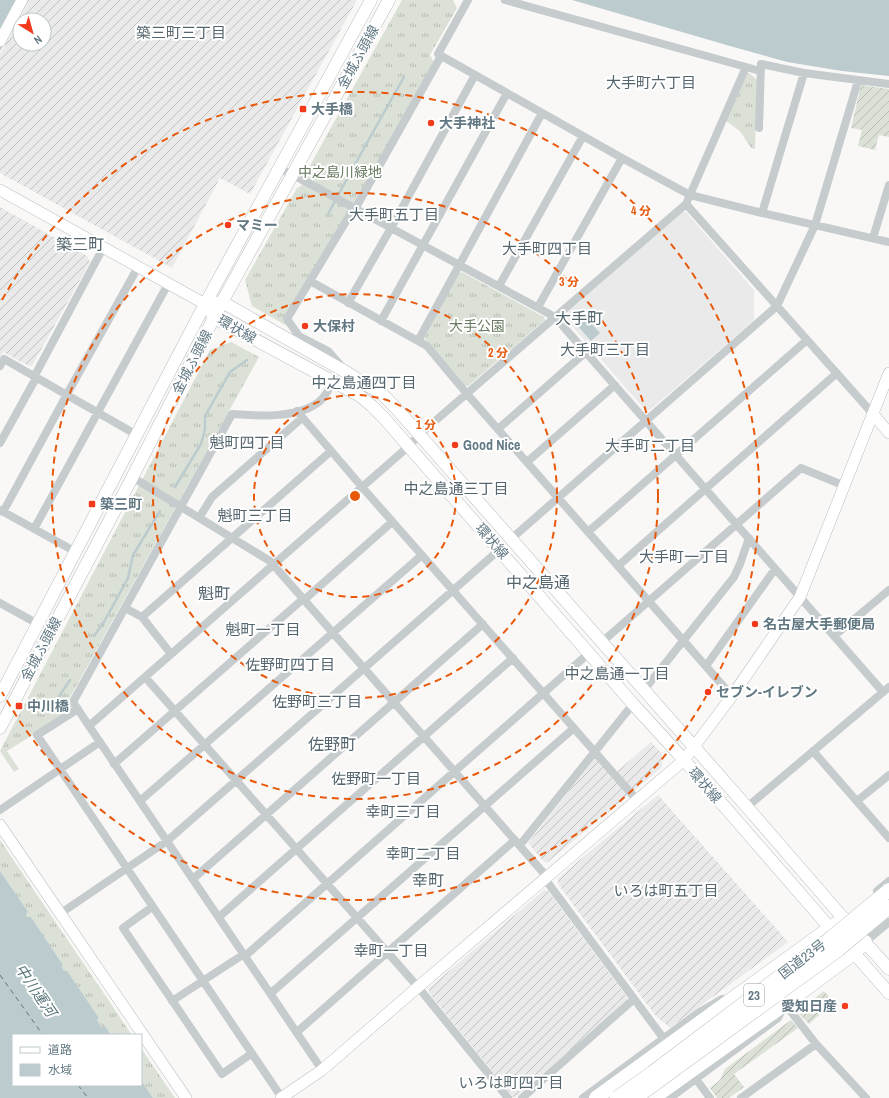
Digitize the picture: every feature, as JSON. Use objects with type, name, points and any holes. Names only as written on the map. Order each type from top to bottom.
[{"type":"highway","name":"国道23号","points":[[617,1098],[831,938],[889,890]]},
{"type":"highway","name":"国道23号","points":[[635,1098],[839,949],[889,907]]},
{"type":"highway","points":[[596,1098],[760,978],[844,919]]},
{"type":"highway","points":[[653,1098],[785,1004],[854,953],[865,942]]},
{"type":"main road","name":"金城ふ頭線","points":[[1,693],[205,304],[371,0]]},
{"type":"main road","name":"金城ふ頭線","points":[[0,728],[222,302],[389,0]]},
{"type":"main road","name":"環状線","points":[[889,969],[420,434],[383,395],[346,372],[222,302],[205,304],[215,318],[360,396],[372,406],[409,446],[633,704],[889,993]]},
{"type":"street","points":[[0,41],[22,0]]},
{"type":"street","points":[[468,0],[438,54],[441,56],[690,195],[889,242]]},
{"type":"street","points":[[505,0],[760,71]]},
{"type":"street","points":[[346,372],[328,351],[299,336],[287,319],[441,56]]},
{"type":"street","points":[[759,128],[761,64],[804,73],[889,84]]},
{"type":"street","points":[[89,726],[409,446],[420,434],[686,204],[746,67]]},
{"type":"street","points":[[762,213],[804,73]]},
{"type":"street","points":[[348,303],[475,75]]},
{"type":"street","points":[[511,539],[777,306],[815,225],[858,81]]},
{"type":"street","points":[[381,321],[507,93]]},
{"type":"street","points":[[418,341],[542,113]]},
{"type":"street","points":[[500,286],[583,136]]},
{"type":"street","points":[[538,307],[622,158]]},
{"type":"street","points":[[279,168],[555,317],[834,636],[886,689],[747,807]]},
{"type":"street","points":[[873,238],[889,185]]},
{"type":"street","points":[[0,190],[205,304]]},
{"type":"street","points":[[686,204],[889,433]]},
{"type":"street","points":[[0,443],[103,248]]},
{"type":"street","points":[[76,552],[1,511],[138,267]]},
{"type":"street","points":[[310,281],[427,346],[467,394],[732,696]]},
{"type":"street","points":[[34,528],[168,284]]},
{"type":"street","points":[[588,532],[807,340]]},
{"type":"street","points":[[498,429],[586,352]]},
{"type":"street","points":[[0,366],[4,359],[136,435]]},
{"type":"street","points":[[618,566],[837,373]]},
{"type":"street","points":[[78,709],[37,735],[281,1098],[322,1070],[684,760],[732,696],[800,597],[889,373]]},
{"type":"street","points":[[322,1070],[73,702],[232,414],[260,416],[296,411],[311,406],[322,399],[333,382]]},
{"type":"street","points":[[527,462],[615,385]]},
{"type":"street","points":[[296,411],[637,800]]},
{"type":"street","points":[[200,518],[212,497],[302,418]]},
{"type":"street","points":[[142,617],[331,451]]},
{"type":"street","points":[[602,642],[801,468],[845,486]]},
{"type":"street","points":[[132,477],[270,561],[518,843],[546,878],[664,1039]]},
{"type":"street","points":[[114,764],[392,522]]},
{"type":"street","points":[[644,690],[734,577],[749,538]]},
{"type":"street","points":[[60,913],[167,841],[499,550]]},
{"type":"street","points":[[140,801],[422,555]]},
{"type":"street","points":[[706,666],[776,569]]},
{"type":"street","points":[[834,636],[889,590]]},
{"type":"street","points":[[0,603],[38,624]]},
{"type":"street","points":[[125,608],[142,617],[171,654]]},
{"type":"street","points":[[193,879],[483,624]]},
{"type":"street","points":[[172,1001],[244,955],[455,772],[589,653]]},
{"type":"street","points":[[219,917],[513,658]]},
{"type":"street","points":[[145,677],[418,987],[508,1098]]},
{"type":"street","points":[[297,1032],[387,952],[518,843],[595,752],[633,704]]},
{"type":"street","points":[[271,993],[574,728]]},
{"type":"street","points":[[0,810],[100,742]]},
{"type":"street","points":[[813,751],[889,838]]},
{"type":"street","points":[[857,801],[889,775]]},
{"type":"street","points":[[0,824],[186,1098]]},
{"type":"street","points":[[844,919],[889,881]]},
{"type":"street","points":[[152,907],[123,928],[172,1001],[222,1074],[251,1054]]},
{"type":"street","points":[[865,942],[889,922]]},
{"type":"street","points":[[583,1098],[698,1013],[760,978]]},
{"type":"street","points":[[522,1098],[634,999]]},
{"type":"street","points":[[670,1098],[778,1018],[785,1004],[816,1044],[866,1098]]},
{"type":"street","points":[[741,1098],[816,1044]]},
{"type":"street","points":[[696,1079],[710,1098]]},
{"type":"shaded area","points":[[30,0],[357,0],[250,194],[220,178],[172,268],[0,173],[0,54],[12,32],[12,52],[52,52],[52,12],[23,12]]},
{"type":"shaded area","points":[[0,207],[87,256],[90,262],[32,366],[29,366],[3,352],[0,357]]},
{"type":"shaded area","points":[[681,212],[686,212],[754,290],[754,320],[650,410],[646,411],[565,318],[565,315]]},
{"type":"shaded area","points":[[651,742],[662,754],[662,767],[548,862],[544,862],[528,843],[595,758],[612,776]]},
{"type":"shaded area","points":[[658,795],[788,942],[670,1028],[655,1015],[558,884],[558,878]]},
{"type":"shaded area","points":[[544,890],[548,891],[627,997],[627,1001],[516,1097],[513,1097],[429,993],[429,988]]},
{"type":"green space","name":"中之島川緑地","points":[[402,0],[453,0],[457,8],[430,55],[434,63],[360,197],[346,214],[284,317],[287,326],[252,306],[245,280],[297,188],[301,186],[308,169]]},
{"type":"green space","points":[[747,73],[756,79],[757,82],[755,149],[751,148],[740,131],[726,121]]},
{"type":"green space","points":[[861,85],[889,89],[889,137],[879,135],[875,150],[858,146],[862,130],[851,128]]},
{"type":"green space","name":"大手公園","points":[[462,272],[544,317],[545,320],[468,386],[465,386],[424,338],[458,274]]},
{"type":"green space","points":[[231,342],[259,357],[68,701],[73,710],[7,751],[19,769],[14,772],[0,751],[210,350]]},
{"type":"green space","points":[[0,840],[131,1034],[110,1034],[105,1026],[101,1027],[97,1020],[99,1018],[65,970],[63,970],[63,965],[31,917],[27,917],[27,912],[0,871]]},
{"type":"green space","points":[[824,991],[834,1002],[809,1024],[799,1014],[810,1005],[811,1001]]},
{"type":"green space","points":[[791,1020],[798,1028],[734,1074],[744,1087],[729,1098],[717,1098],[710,1088],[720,1080],[725,1069]]},
{"type":"green space","points":[[142,1049],[175,1098],[153,1098],[143,1083]]},
{"type":"water","points":[[0,0],[29,0],[22,12],[12,12],[12,30],[0,51]]},
{"type":"water","points":[[572,0],[889,0],[889,76],[842,71],[787,62]]},
{"type":"water","points":[[579,310],[600,333],[591,341],[570,317]]},
{"type":"water","name":"中川運河","points":[[0,871],[28,912],[26,914],[27,917],[31,917],[63,965],[63,970],[67,971],[99,1018],[97,1020],[101,1027],[105,1026],[110,1034],[12,1034],[12,1086],[142,1086],[143,1083],[153,1098],[0,1098]]},
{"type":"waterway","points":[[328,214],[404,77]]},
{"type":"waterway","points":[[175,487],[201,444],[205,429],[205,416],[230,372],[247,360]]},
{"type":"waterway","points":[[94,636],[104,622],[128,578],[133,555],[160,511]]},
{"type":"waterway","points":[[50,710],[70,680]]},
{"type":"ferry route","points":[[0,975],[42,1034]]},
{"type":"ferry route","points":[[79,1086],[88,1098]]},
{"type":"place","name":"大手橋","points":[[303,109]]},
{"type":"place","name":"大手神社","points":[[431,123]]},
{"type":"place","name":"マミー","points":[[228,225]]},
{"type":"place","name":"大保村","points":[[305,326]]},
{"type":"place","name":"Good Nice","points":[[455,445]]},
{"type":"place","name":"築三町","points":[[92,504]]},
{"type":"place","name":"名古屋大手郵便局","points":[[755,624]]},
{"type":"place","name":"セブン-イレブン","points":[[708,692]]},
{"type":"place","name":"中川橋","points":[[19,706]]},
{"type":"place","name":"愛知日産","points":[[845,1006]]},
{"type":"district","name":"築三町三丁目","points":[[181,32]]},
{"type":"district","name":"大手町六丁目","points":[[651,82]]},
{"type":"district","name":"大手町五丁目","points":[[394,214]]},
{"type":"district","name":"築三町","points":[[80,244]]},
{"type":"district","name":"大手町四丁目","points":[[547,248]]},
{"type":"district","name":"大手町","points":[[579,318]]},
{"type":"district","name":"大手町三丁目","points":[[605,349]]},
{"type":"district","name":"中之島通四丁目","points":[[364,382]]},
{"type":"district","name":"魁町四丁目","points":[[247,442]]},
{"type":"district","name":"大手町二丁目","points":[[650,445]]},
{"type":"district","name":"中之島通三丁目","points":[[456,488]]},
{"type":"district","name":"魁町三丁目","points":[[255,515]]},
{"type":"district","name":"大手町一丁目","points":[[684,556]]},
{"type":"district","name":"中之島通","points":[[538,582]]},
{"type":"district","name":"魁町","points":[[214,593]]},
{"type":"district","name":"魁町一丁目","points":[[263,629]]},
{"type":"district","name":"佐野町四丁目","points":[[290,664]]},
{"type":"district","name":"中之島通一丁目","points":[[617,673]]},
{"type":"district","name":"佐野町三丁目","points":[[317,701]]},
{"type":"district","name":"佐野町","points":[[332,744]]},
{"type":"district","name":"佐野町一丁目","points":[[376,778]]},
{"type":"district","name":"幸町三丁目","points":[[403,811]]},
{"type":"district","name":"幸町二丁目","points":[[423,853]]},
{"type":"district","name":"幸町","points":[[428,880]]},
{"type":"district","name":"いろは町五丁目","points":[[666,890]]},
{"type":"district","name":"幸町一丁目","points":[[391,950]]},
{"type":"district","name":"いろは町四丁目","points":[[511,1082]]}]
